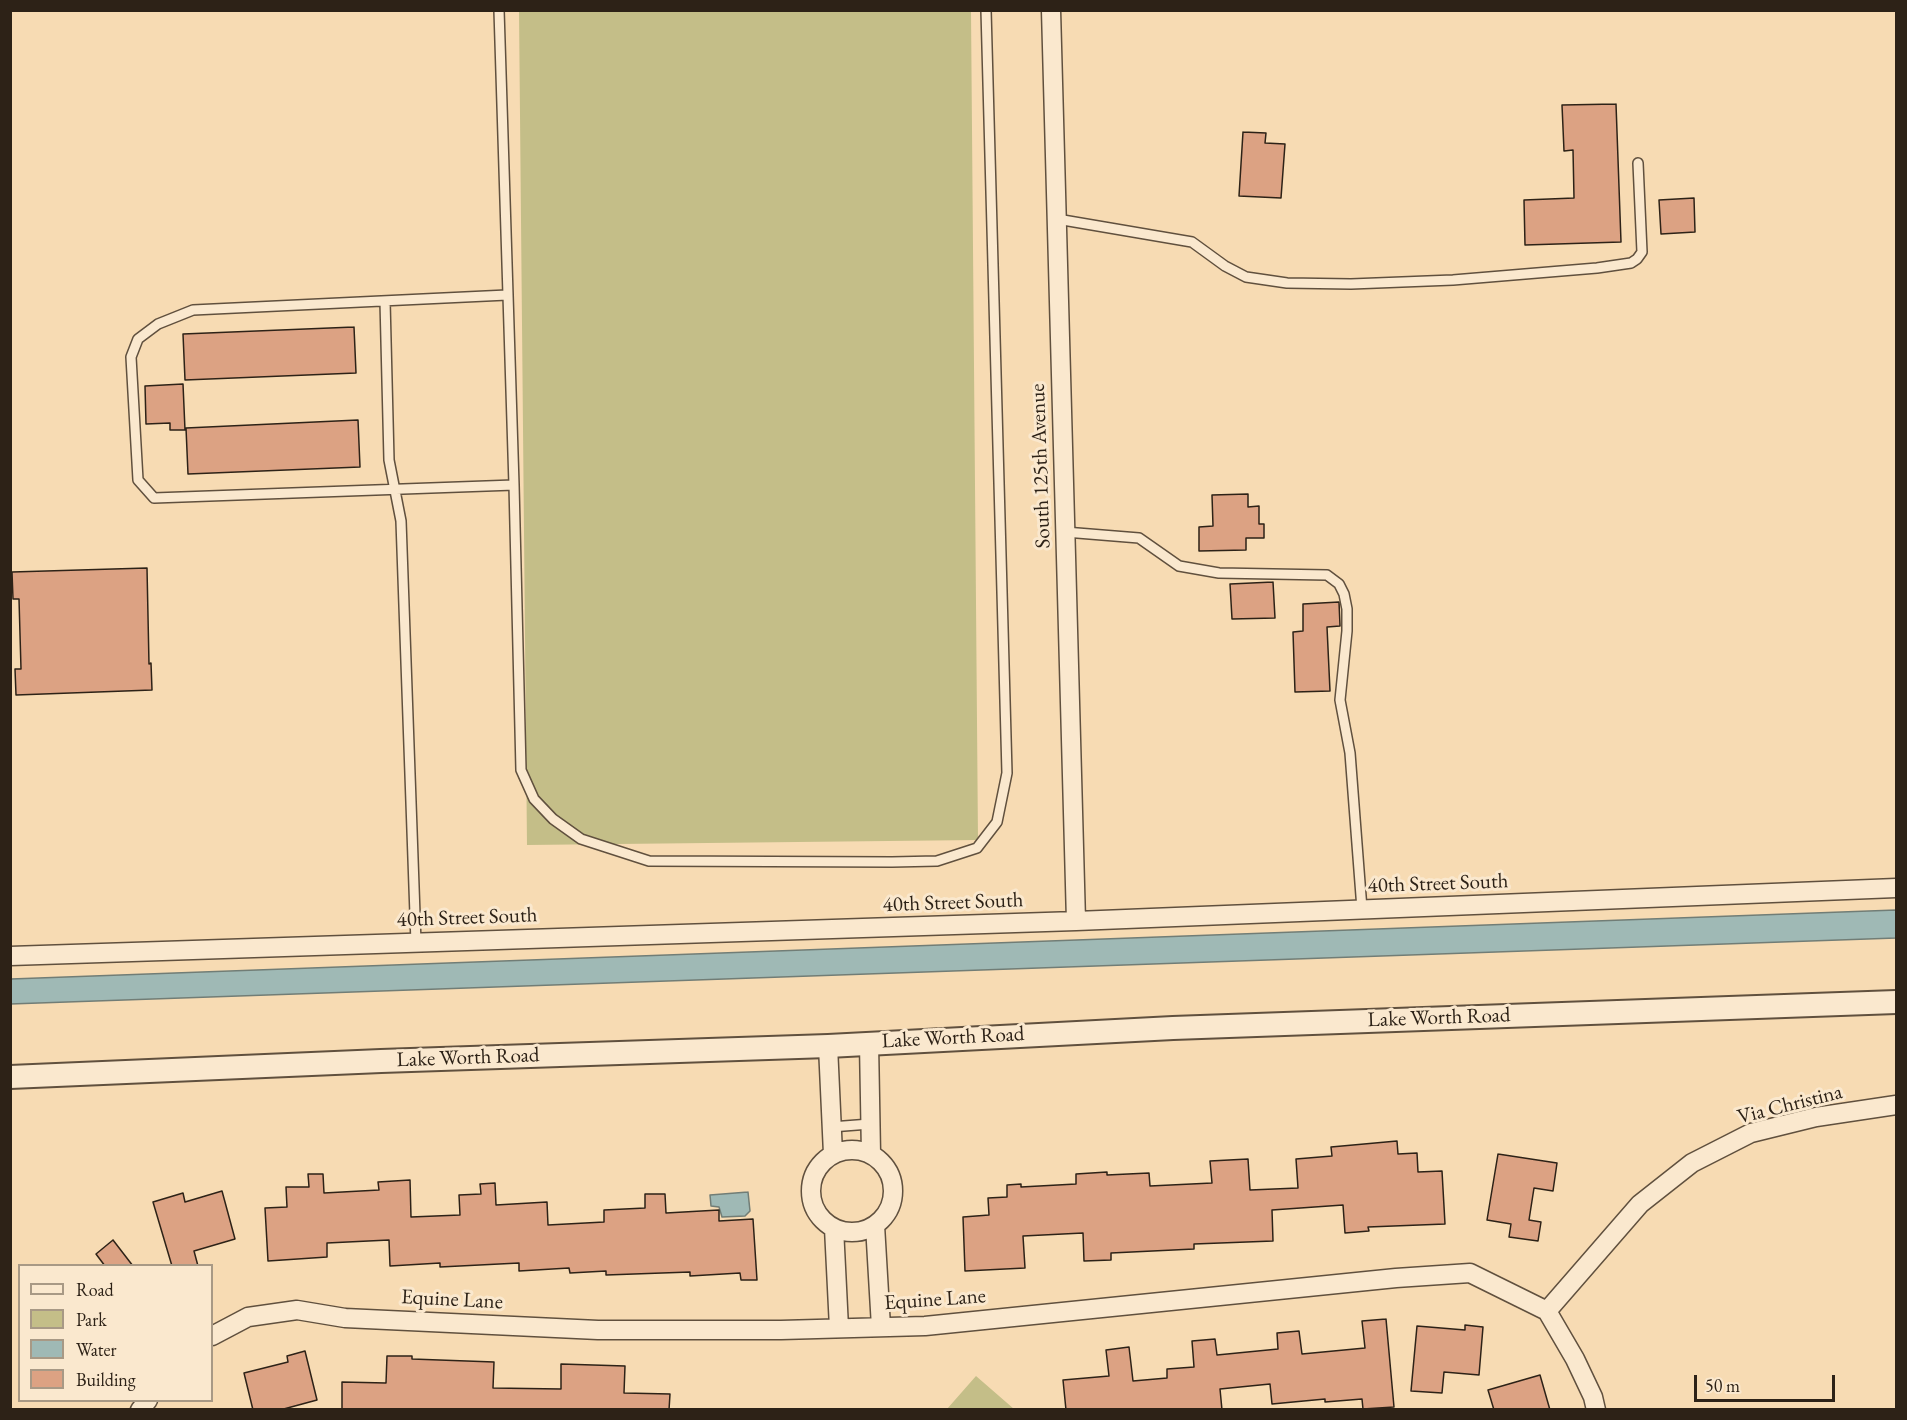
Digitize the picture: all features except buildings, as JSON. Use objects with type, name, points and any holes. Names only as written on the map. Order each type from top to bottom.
[{"type":"street","name":"South 125th Avenue","points":[[1051,10],[1076,921]]},
{"type":"street","name":"40th Street South","points":[[10,956],[1076,921],[1896,888]]},
{"type":"street","name":"Lake Worth Road","points":[[10,1077],[828,1046],[1173,1028],[1896,1002]]},
{"type":"street","points":[[869,1043],[871,1154]]},
{"type":"street","points":[[828,1046],[833,1154]]},
{"type":"street","name":"Via Christina","points":[[1547,1311],[1640,1204],[1692,1163],[1751,1133],[1816,1117],[1896,1106]]},
{"type":"street","points":[[846,1150],[859,1150],[871,1154],[882,1162],[890,1174],[894,1189],[892,1203],[875,1225],[862,1231],[848,1232],[834,1228],[823,1221],[815,1210],[811,1198],[811,1185],[815,1172],[823,1161],[833,1154],[846,1150]]},
{"type":"street","points":[[875,1225],[881,1327]]},
{"type":"street","points":[[834,1228],[839,1328]]},
{"type":"street","name":"Equine Lane","points":[[213,1335],[248,1317],[297,1310],[345,1318],[598,1330],[781,1330],[925,1326],[1396,1278],[1470,1273],[1547,1311]]},
{"type":"street","points":[[1547,1311],[1575,1359],[1593,1397],[1596,1410]]},
{"type":"lane","points":[[499,10],[521,771],[534,799],[553,819],[581,839],[650,861],[937,861],[977,848],[997,822],[1007,774],[986,10]]},
{"type":"lane","points":[[1057,219],[1192,242],[1225,266],[1246,277],[1287,283],[1351,284],[1453,280],[1597,268],[1631,262],[1637,259],[1642,252],[1638,163]]},
{"type":"lane","points":[[507,295],[194,310],[158,324],[138,339],[131,357],[138,480],[154,498],[514,485]]},
{"type":"lane","points":[[385,301],[389,460],[401,521],[416,943]]},
{"type":"lane","points":[[1065,532],[1139,538],[1179,566],[1219,573],[1327,575],[1339,584],[1347,609],[1340,700],[1350,753],[1362,909]]},
{"type":"lane","points":[[831,1127],[870,1124]]},
{"type":"green space","points":[[519,11],[971,11],[978,840],[527,845]]},
{"type":"green space","points":[[976,1376],[1014,1409],[947,1409]]},
{"type":"water","points":[[1896,910],[1896,938],[10,1004],[11,979]]},
{"type":"water","points":[[748,1192],[750,1211],[745,1216],[722,1217],[719,1207],[711,1206],[710,1195]]}]
